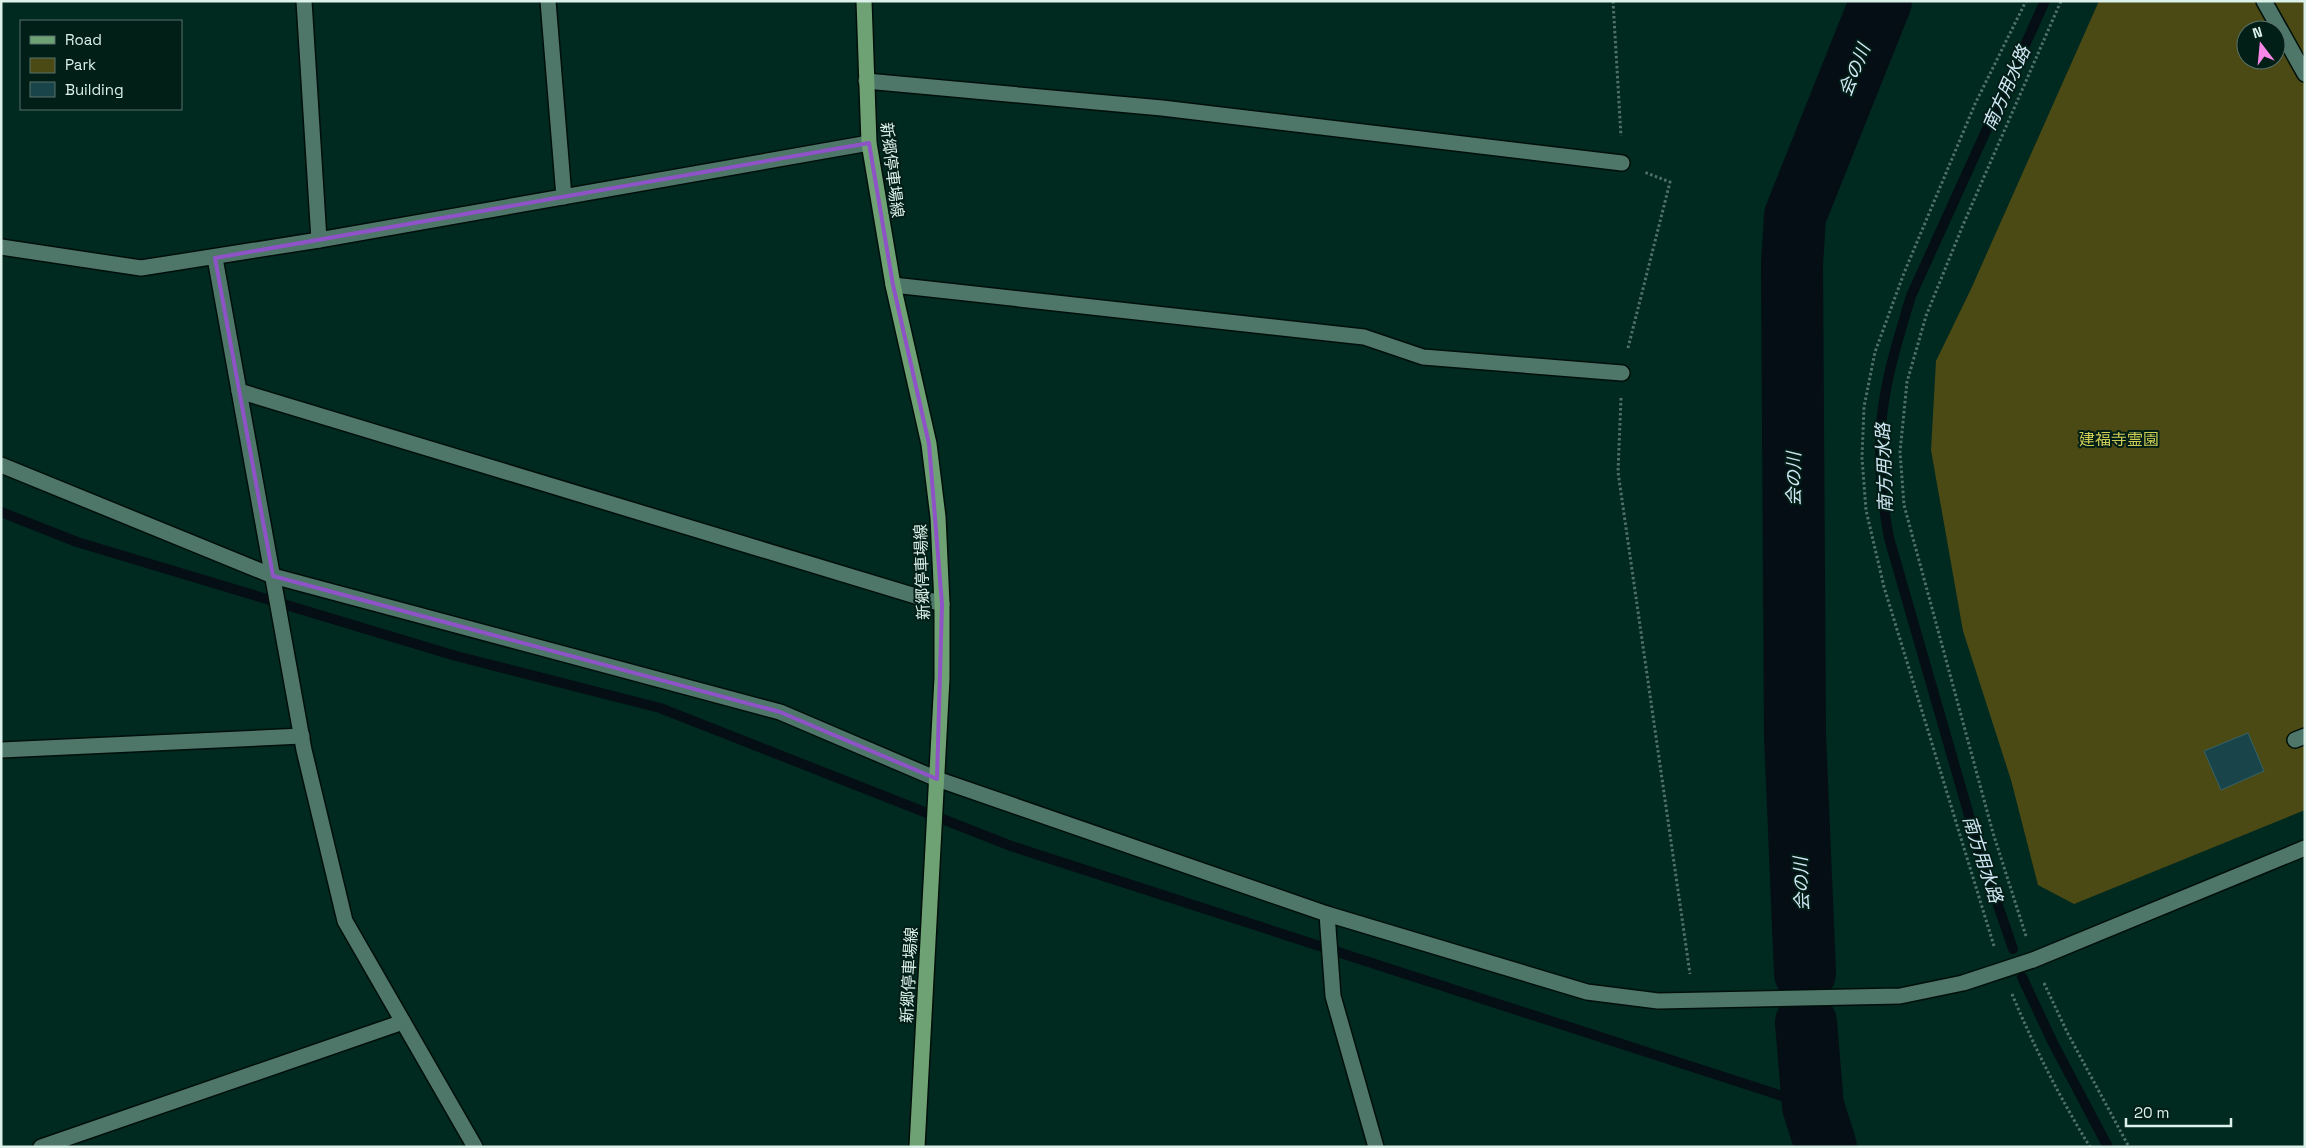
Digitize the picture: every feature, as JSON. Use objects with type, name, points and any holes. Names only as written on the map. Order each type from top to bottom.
[{"type":"main road","name":"新郷停車場線","points":[[864,1],[869,143],[893,285],[929,444],[938,517],[942,604],[942,678],[917,1147]]},
{"type":"street","points":[[304,1],[319,240]]},
{"type":"street","points":[[548,1],[564,197]]},
{"type":"street","points":[[2264,1],[2305,74]]},
{"type":"street","points":[[866,81],[1162,108],[1622,164]]},
{"type":"street","points":[[1,247],[141,268],[215,258],[869,143]]},
{"type":"street","points":[[215,258],[302,736],[344,921],[475,1147]]},
{"type":"street","points":[[893,285],[1364,337],[1423,357],[1622,374]]},
{"type":"street","points":[[239,391],[942,604]]},
{"type":"street","points":[[1,465],[273,576],[780,712],[937,779],[1327,914],[1587,992],[1658,1001],[1900,996],[1963,982],[2033,960],[2305,848]]},
{"type":"street","points":[[1,750],[302,736]]},
{"type":"street","points":[[1327,914],[1333,996],[1376,1147]]},
{"type":"street","points":[[41,1147],[402,1022]]},
{"type":"path","points":[[2026,1],[1975,104],[1904,273],[1878,344],[1864,407],[1862,458],[1866,510],[1884,587],[2002,970],[2030,1038],[2090,1147]]},
{"type":"path","points":[[2061,1],[1962,225],[1926,316],[1907,382],[1900,452],[1904,505],[1993,833],[2033,960],[2067,1032],[2129,1147]]},
{"type":"path","points":[[1622,374],[1618,472],[1694,1000]]},
{"type":"highlighted area","points":[[869,143],[893,285],[929,444],[942,604],[937,779],[780,712],[273,576],[215,258]]},
{"type":"green space","name":"建福寺霊園","points":[[2099,1],[2305,1],[2305,810],[2074,904],[2038,885],[2011,780],[1963,631],[1931,450],[1936,361],[1971,289]]},
{"type":"building","points":[[2248,733],[2264,771],[2221,790],[2204,751]]},
{"type":"waterway","name":"会の川","points":[[1805,973],[1795,735],[1792,265],[1795,216],[1881,1]]},
{"type":"waterway","name":"南方用水路","points":[[2013,949],[1979,850],[1889,538],[1882,490],[1880,441],[1888,380],[1911,296],[2045,1]]},
{"type":"waterway","points":[[1,512],[77,542],[456,656],[660,708],[1011,846],[1813,1106]]},
{"type":"waterway","name":"南方用水路","points":[[2022,977],[2053,1043],[2108,1147]]},
{"type":"waterway","name":"会の川","points":[[1806,1023],[1813,1106],[1826,1147]]}]
